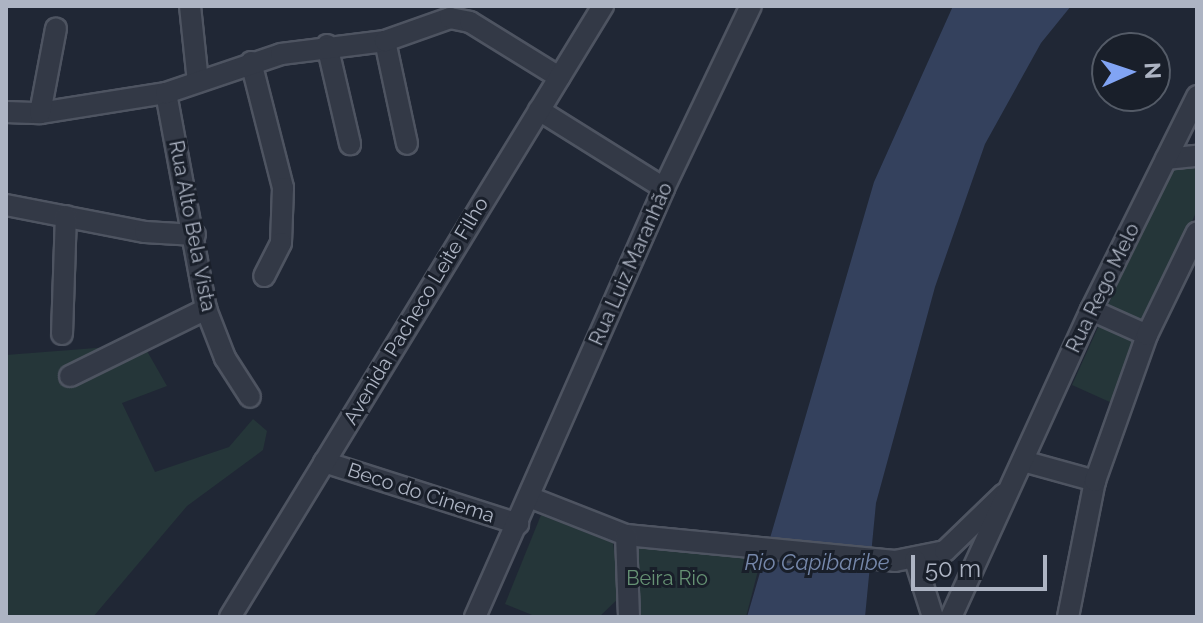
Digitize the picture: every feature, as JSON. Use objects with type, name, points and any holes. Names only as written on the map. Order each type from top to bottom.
[{"type":"street","points":[[190,6],[198,82]]},
{"type":"street","name":"Avenida Pacheco Leite Filho","points":[[230,617],[603,6]]},
{"type":"street","name":"Rua Luiz Maranhão","points":[[475,617],[664,188],[751,6]]},
{"type":"street","points":[[6,112],[40,113],[166,93],[251,62],[327,45],[385,41],[457,18],[559,77]]},
{"type":"street","points":[[40,113],[56,28]]},
{"type":"street","points":[[385,41],[407,144]]},
{"type":"street","points":[[327,45],[350,144]]},
{"type":"street","points":[[251,62],[283,188],[281,243],[264,276]]},
{"type":"street","name":"Rua Alto Bela Vista","points":[[166,93],[195,235],[206,309],[225,358],[250,397]]},
{"type":"street","name":"Rua Rego Melo","points":[[951,617],[1091,310],[1197,96]]},
{"type":"street","points":[[539,110],[664,188]]},
{"type":"street","points":[[1166,159],[1197,156]]},
{"type":"street","points":[[6,206],[145,232],[195,235]]},
{"type":"street","points":[[62,334],[66,216]]},
{"type":"street","points":[[1068,617],[1095,481],[1147,335],[1197,232]]},
{"type":"street","points":[[70,376],[206,309]]},
{"type":"street","points":[[1091,310],[1147,335]]},
{"type":"street","points":[[1023,461],[1095,481]]},
{"type":"street","name":"Beco do Cinema","points":[[324,462],[518,524]]},
{"type":"street","points":[[529,497],[626,535],[763,551],[905,560],[945,551],[1015,482]]},
{"type":"street","points":[[626,535],[629,617]]},
{"type":"street","points":[[905,560],[933,617]]},
{"type":"green space","points":[[1197,165],[1197,210],[1112,403],[1072,385],[1170,168]]},
{"type":"green space","points":[[109,347],[147,351],[167,386],[122,403],[155,472],[229,447],[253,419],[267,431],[263,450],[187,506],[93,617],[6,617],[6,355]]},
{"type":"green space","points":[[541,515],[613,543],[620,597],[599,617],[537,617],[505,604]]},
{"type":"green space","name":"Beira Rio","points":[[626,535],[763,551],[746,617],[629,617]]},
{"type":"water","name":"Rio Capibaribe","points":[[953,6],[1071,6],[1041,43],[985,144],[935,287],[876,503],[865,617],[747,617],[874,182]]}]
